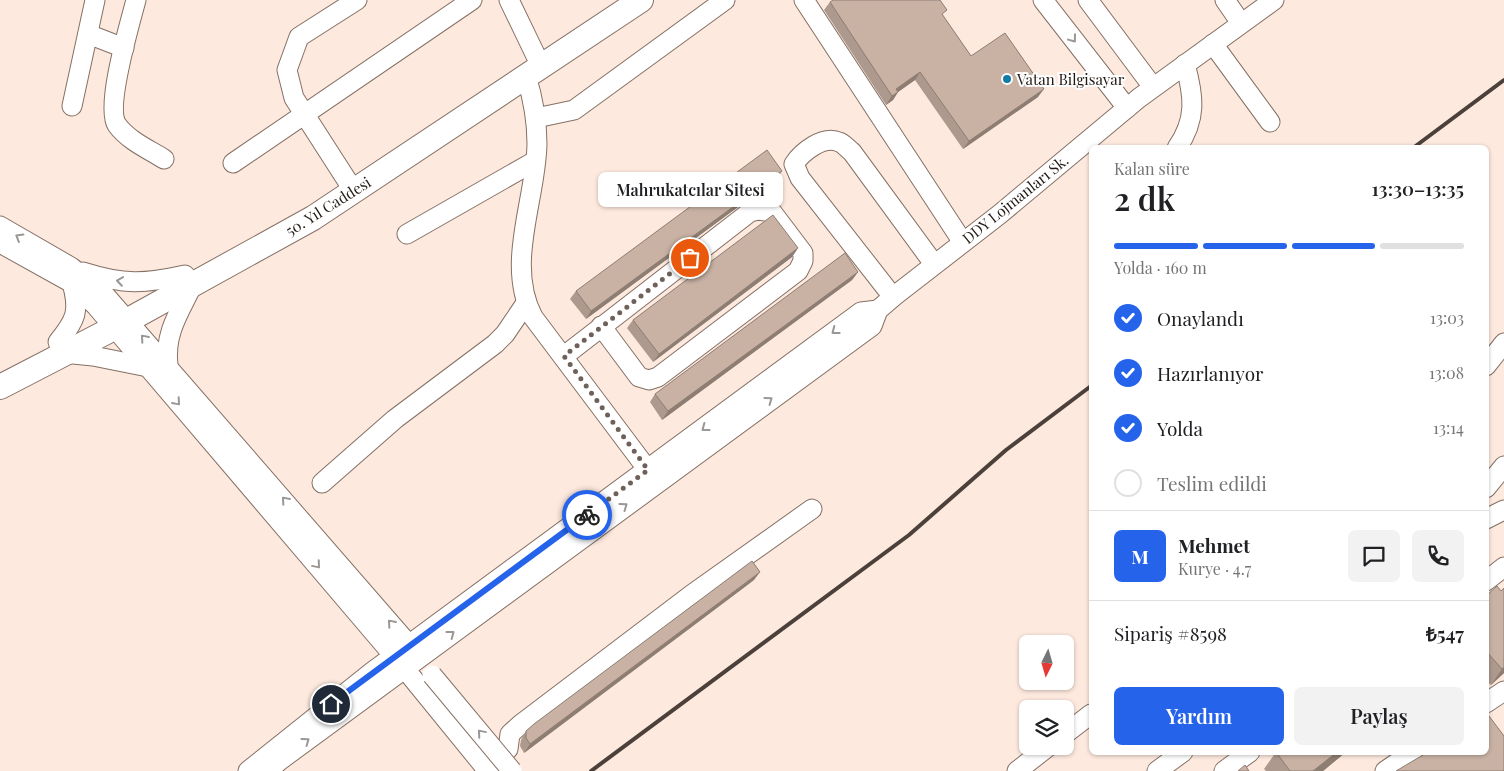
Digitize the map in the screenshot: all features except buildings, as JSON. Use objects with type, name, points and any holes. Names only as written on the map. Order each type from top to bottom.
[{"type":"main road","name":"50. Yıl Caddesi","points":[[0,387],[61,348],[189,280],[313,218],[531,66],[618,0]]},
{"type":"main road","name":"50. Yıl Caddesi","points":[[189,280],[292,219],[531,66],[641,0]]},
{"type":"main road","name":"50. Yıl Caddesi","points":[[0,371],[61,348]]},
{"type":"street","points":[[72,106],[95,0]]},
{"type":"street","points":[[136,0],[113,102],[116,123],[129,138],[164,159]]},
{"type":"street","points":[[348,182],[294,98],[287,70],[299,37],[357,0]]},
{"type":"street","points":[[233,163],[472,0]]},
{"type":"street","points":[[509,0],[531,66],[536,118],[537,145],[521,262],[526,303],[533,317],[648,470]]},
{"type":"street","points":[[536,118],[574,110],[725,0]]},
{"type":"street","points":[[804,0],[962,241]]},
{"type":"street","points":[[1043,0],[1126,108]]},
{"type":"street","points":[[1088,0],[1153,87]]},
{"type":"street","points":[[1225,0],[1241,23]]},
{"type":"street","name":"DDY Lojmanları Sk.","points":[[878,310],[962,241],[1000,214],[1088,145],[1126,108],[1274,0]]},
{"type":"street","points":[[88,34],[124,48]]},
{"type":"street","points":[[1213,44],[1270,122]]},
{"type":"street","points":[[1179,145],[1187,133],[1192,110],[1192,92],[1185,64]]},
{"type":"street","points":[[893,297],[800,178],[794,164],[800,154],[824,141],[838,141],[852,152],[934,264]]},
{"type":"street","points":[[407,234],[535,160]]},
{"type":"street","points":[[564,356],[601,326],[750,212],[758,210],[772,212],[803,253],[803,261],[798,271],[658,377],[649,380],[639,377],[601,326]]},
{"type":"street","points":[[0,226],[71,275],[104,294],[148,367],[400,663],[425,680],[512,771]]},
{"type":"street","points":[[0,243],[71,275],[150,283],[189,280],[170,331],[166,353],[168,365]]},
{"type":"street","points":[[71,275],[77,307],[72,324],[61,348],[148,367]]},
{"type":"street","points":[[322,483],[395,419],[495,344],[505,334],[526,303]]},
{"type":"street","points":[[268,771],[415,651],[648,470],[861,312],[878,310],[872,326],[537,569],[415,651]]},
{"type":"street","points":[[117,318],[168,365],[415,651],[425,680],[488,771],[498,763],[508,749],[510,734],[520,724],[691,595],[812,510]]},
{"type":"street","points":[[1489,362],[1504,343]]},
{"type":"street","points":[[1489,484],[1504,466]]},
{"type":"street","points":[[1489,518],[1504,510]]},
{"type":"street","points":[[1489,579],[1504,567]]},
{"type":"street","points":[[248,771],[400,663]]},
{"type":"street","points":[[1489,702],[1504,691]]},
{"type":"street","points":[[1074,727],[1089,716]]},
{"type":"street","points":[[1017,771],[1037,755]]},
{"type":"street","points":[[1157,771],[1179,755]]},
{"type":"street","points":[[1230,769],[1246,755]]},
{"type":"street","points":[[1385,771],[1409,755]]},
{"type":"railway","points":[[1417,145],[1504,80]]},
{"type":"railway","points":[[591,771],[909,535],[1006,450],[1089,388]]},
{"type":"way so far","points":[[587,515],[648,470],[564,356],[690,258]]},
{"type":"place","name":"Vatan Bilgisayar","points":[[1007,79]]},
{"type":"place","name":"Mahrukatcılar Sitesi","points":[[690,258]]},
{"type":"route","points":[[331,704],[587,515]]}]
